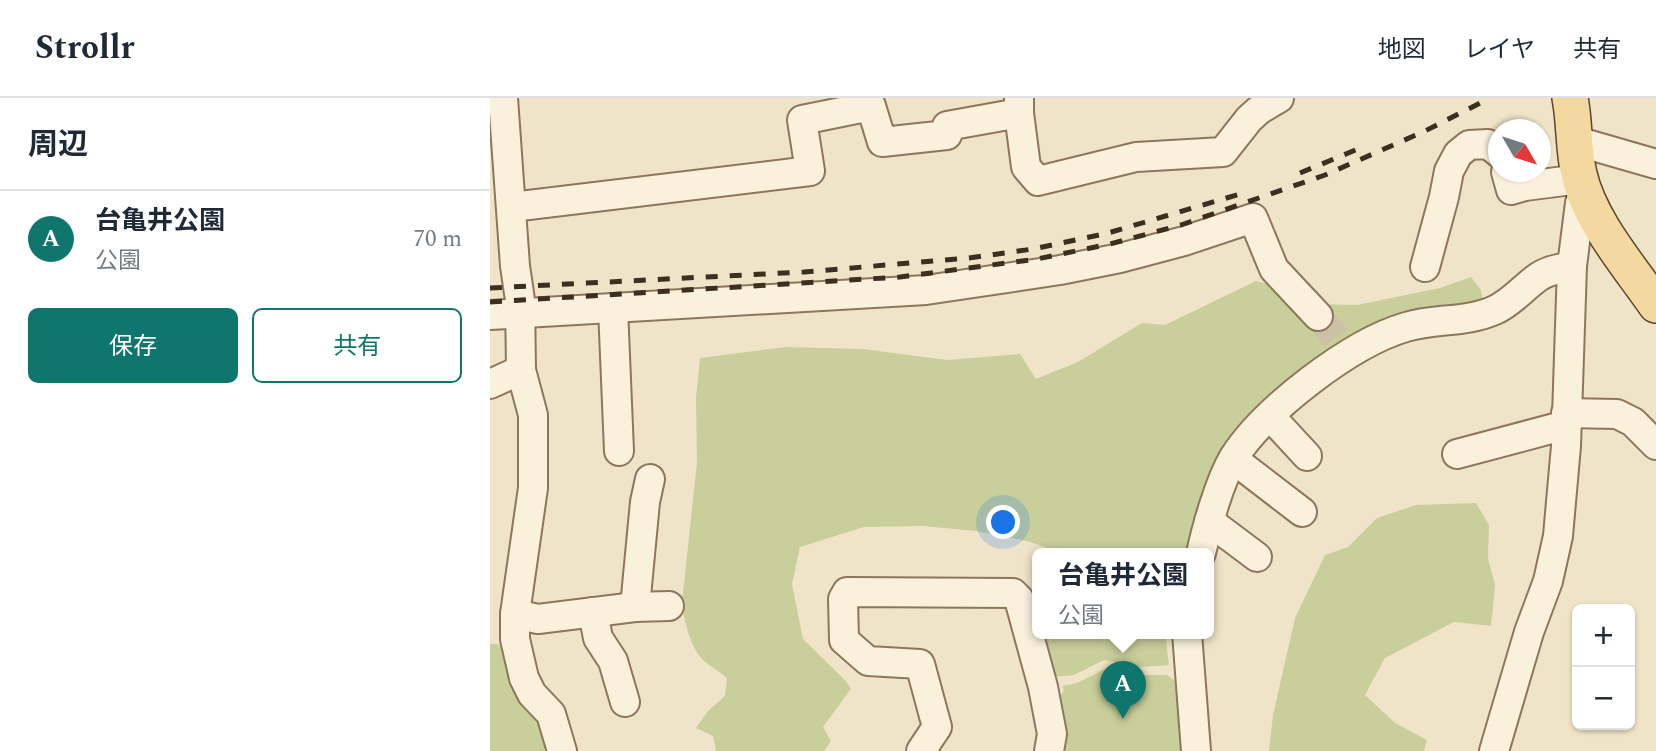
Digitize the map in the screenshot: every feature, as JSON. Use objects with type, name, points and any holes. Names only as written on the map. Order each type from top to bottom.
[{"type":"main road","points":[[1570,98],[1582,186],[1598,220],[1656,305]]},
{"type":"street","points":[[503,98],[520,307],[521,370],[533,415],[533,488],[515,614],[515,639],[524,678],[532,694],[551,714],[562,751]]},
{"type":"street","points":[[512,207],[810,171],[802,120],[871,106],[882,142],[947,135],[947,126],[1019,105],[1026,167],[1038,181],[1136,157],[1223,152],[1249,119],[1279,98]]},
{"type":"street","points":[[1576,141],[1656,164]]},
{"type":"street","points":[[1425,267],[1449,170],[1458,154],[1469,145],[1488,144]]},
{"type":"street","points":[[1494,751],[1529,632],[1548,581],[1558,536],[1572,266],[1582,186],[1525,186],[1511,190],[1509,182]]},
{"type":"street","points":[[490,316],[520,307],[613,308],[926,290],[1121,258],[1253,218],[1274,269],[1318,316]]},
{"type":"street","points":[[1202,548],[1209,521],[1233,458],[1270,416],[1306,383],[1349,354],[1404,327],[1426,322],[1452,321],[1496,310],[1537,277],[1572,266]]},
{"type":"street","points":[[613,308],[619,451]]},
{"type":"street","points":[[490,384],[521,370]]},
{"type":"street","points":[[1457,454],[1566,419],[1617,414],[1633,422],[1656,445]]},
{"type":"street","points":[[1270,416],[1307,456]]},
{"type":"street","points":[[1233,458],[1302,512]]},
{"type":"street","points":[[635,607],[639,493]]},
{"type":"street","points":[[1209,521],[1258,557]]},
{"type":"street","points":[[921,751],[937,727],[920,664],[868,661],[844,640],[843,600],[847,592],[1013,593],[1019,599],[1043,687],[1052,734],[1049,751]]},
{"type":"street","points":[[515,614],[538,619],[635,607],[669,606]]},
{"type":"street","points":[[593,612],[598,638],[612,662],[625,702]]},
{"type":"street","points":[[1187,639],[1196,751]]},
{"type":"green space","points":[[1471,277],[1481,290],[1483,305],[1285,393],[1194,548],[1047,548],[976,531],[923,526],[864,527],[800,547],[792,584],[803,639],[851,689],[823,727],[831,741],[824,751],[716,751],[713,736],[696,728],[708,711],[725,696],[727,678],[699,656],[686,625],[682,602],[697,462],[696,398],[700,358],[785,347],[863,349],[947,360],[1020,354],[1036,379],[1078,362],[1142,323],[1165,325],[1256,281],[1276,286],[1317,304],[1357,305],[1440,288]]},
{"type":"green space","points":[[1476,503],[1489,525],[1488,558],[1495,585],[1491,626],[1454,622],[1385,658],[1365,695],[1395,723],[1427,740],[1424,751],[1269,751],[1273,715],[1295,618],[1325,555],[1348,547],[1377,518],[1416,505]]},
{"type":"green space","points":[[1041,639],[1166,639],[1169,665],[1141,667],[1104,660],[1074,675],[1053,677]]},
{"type":"green space","points":[[490,644],[510,645],[554,751],[490,751]]},
{"type":"green space","points":[[1105,669],[1142,675],[1167,675],[1185,688],[1186,751],[1061,751],[1056,704],[1064,690],[1062,686],[1077,683]]},
{"type":"tunnel","points":[[1318,316],[1349,354]]},
{"type":"railway","points":[[490,302],[900,277],[1037,259],[1110,244],[1181,225],[1325,175],[1425,131],[1490,98]]},
{"type":"railway","points":[[1300,173],[1358,149]]},
{"type":"railway","points":[[490,288],[804,272],[969,258],[1033,249],[1108,233],[1240,194]]},
{"type":"place","name":"台亀井公園","points":[[1123,719]]}]
